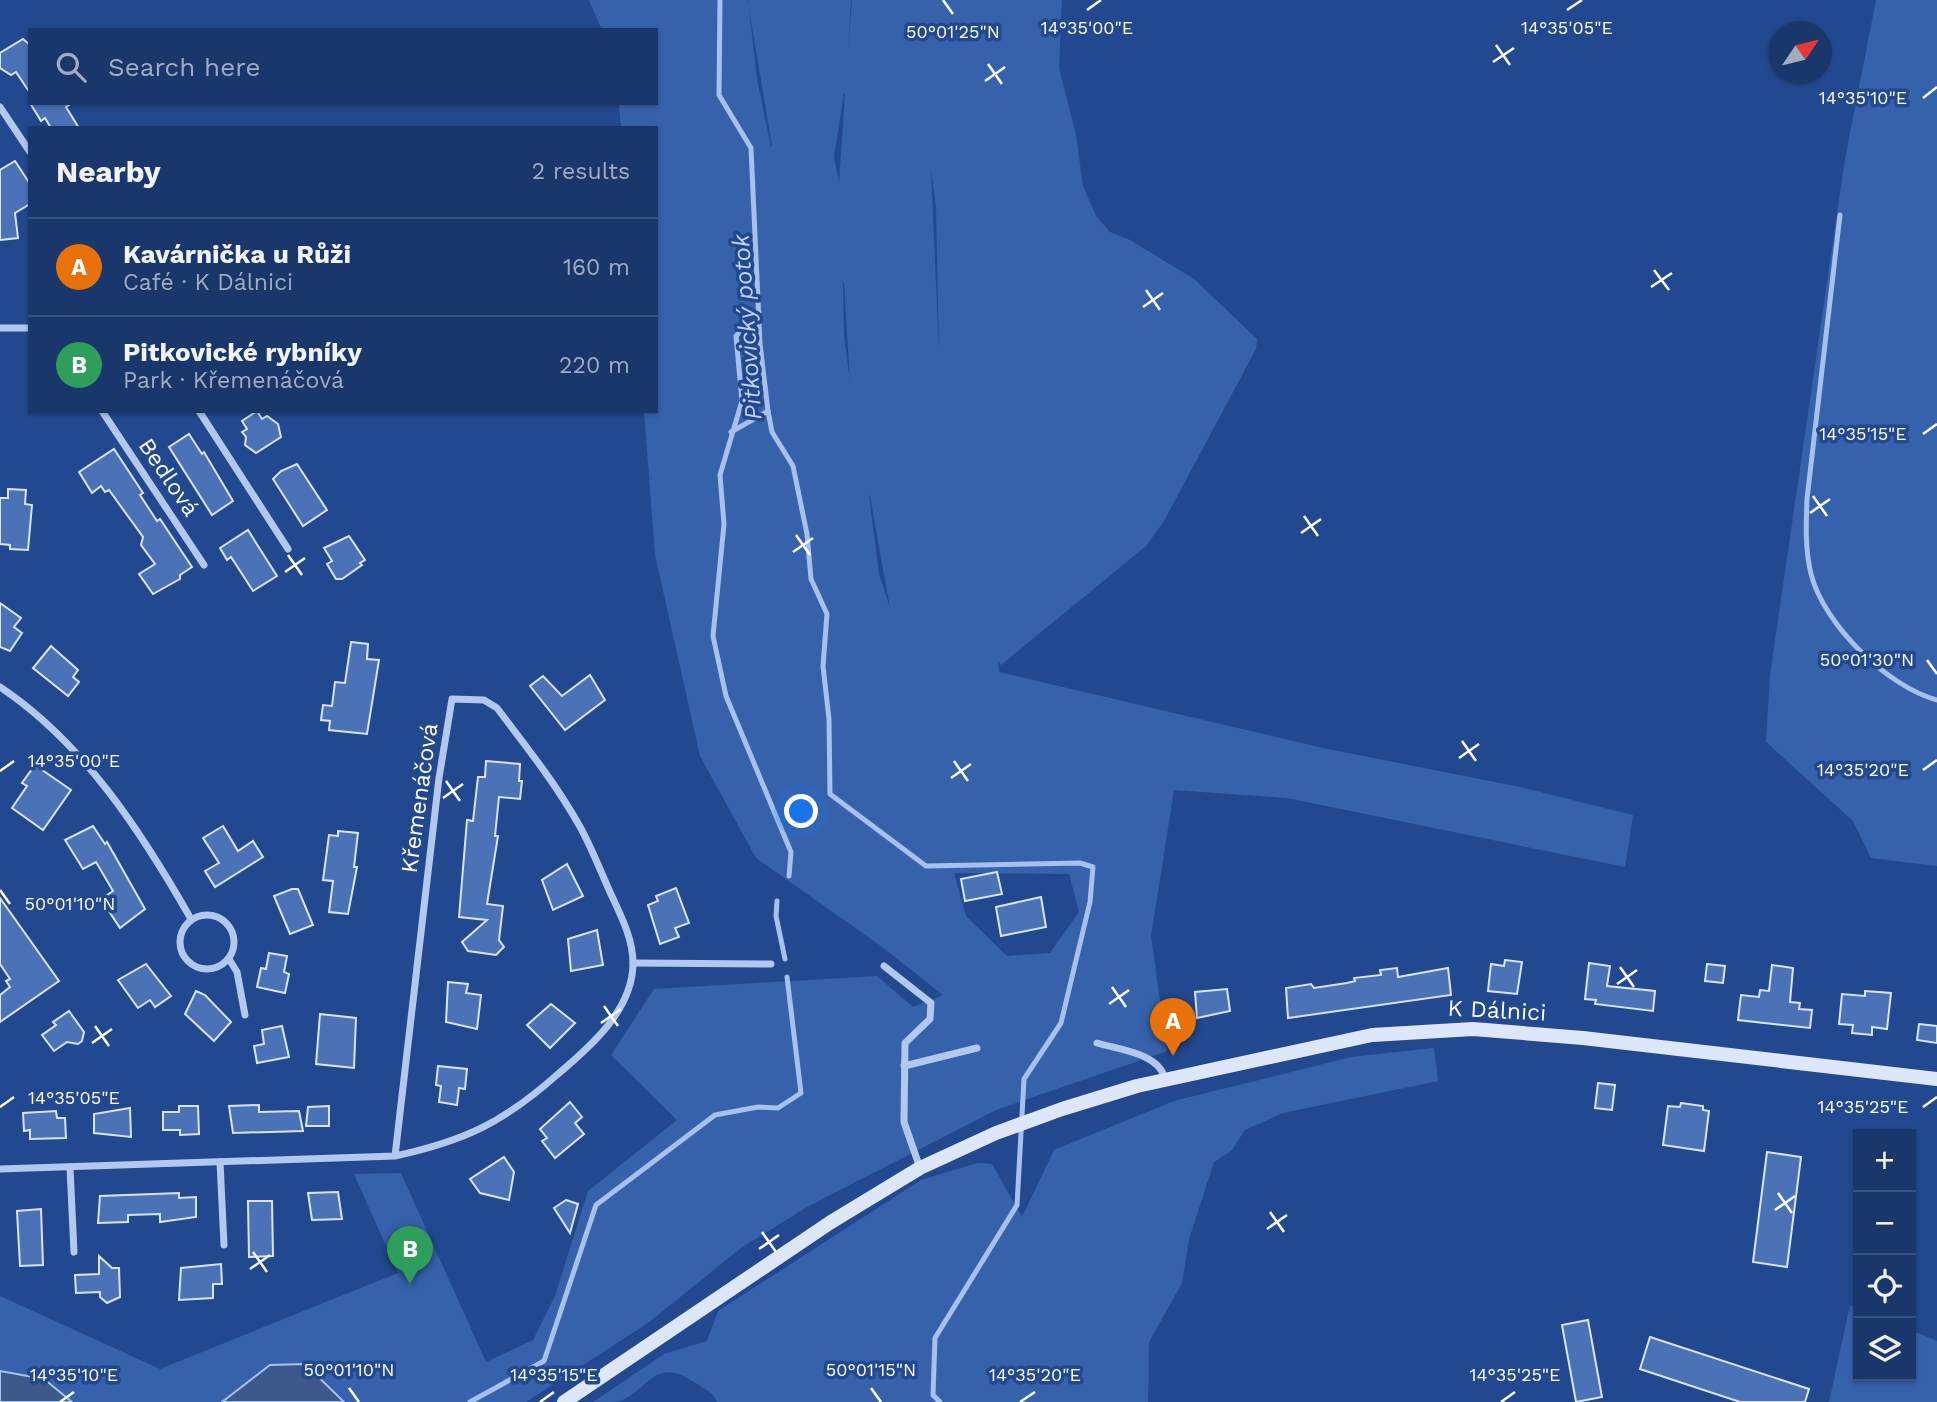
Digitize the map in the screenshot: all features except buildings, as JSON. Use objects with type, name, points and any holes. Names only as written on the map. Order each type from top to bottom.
[{"type":"street","points":[[0,107],[28,149]]},
{"type":"street","points":[[0,328],[28,328]]},
{"type":"street","name":"Bedlová","points":[[103,413],[204,565]]},
{"type":"street","points":[[200,413],[288,549]]},
{"type":"street","points":[[0,687],[20,700],[74,751],[108,790],[142,838],[191,919]]},
{"type":"street","name":"Křemenáčová","points":[[0,1169],[395,1156],[444,1146],[490,1126],[534,1095],[590,1046],[616,1013],[628,986],[633,963],[623,921],[579,825],[497,708],[484,700],[452,699],[439,778],[395,1156]]},
{"type":"street","points":[[203,914],[216,915],[227,923],[234,934],[235,947],[229,959],[218,967],[205,970],[192,965],[183,956],[180,942],[182,929],[191,919],[203,914]]},
{"type":"street","points":[[229,959],[237,972],[244,1015]]},
{"type":"street","points":[[633,963],[771,964]]},
{"type":"street","points":[[884,966],[931,1003],[930,1019],[905,1043],[905,1122],[920,1168]]},
{"type":"street","name":"K Dálnici","points":[[564,1402],[831,1222],[920,1168],[996,1133],[1062,1109],[1165,1080],[1372,1035],[1473,1029],[1597,1039],[1937,1079]]},
{"type":"street","points":[[1097,1043],[1153,1061],[1162,1068],[1165,1080]]},
{"type":"street","points":[[904,1066],[977,1048]]},
{"type":"street","points":[[220,1162],[224,1245]]},
{"type":"street","points":[[70,1168],[74,1252]]},
{"type":"shaded area","points":[[589,0],[747,0],[748,3],[748,0],[851,0],[848,50],[852,0],[1062,0],[1059,68],[1076,135],[1083,186],[1096,216],[1110,232],[1130,240],[1194,279],[1257,339],[1256,349],[1164,521],[1146,546],[1001,665],[998,661],[999,672],[1323,748],[1520,787],[1633,815],[1625,867],[1287,798],[1174,790],[1151,936],[1167,1051],[996,1110],[807,1207],[741,1248],[648,1323],[526,1402],[344,1402],[330,1387],[227,1397],[222,1402],[72,1402],[44,1379],[0,1371],[0,1296],[160,1369],[398,1273],[354,1174],[401,1173],[486,1362],[533,1340],[555,1296],[588,1191],[677,1120],[611,1055],[654,989],[877,976],[913,1007],[943,995],[881,946],[756,858],[700,756],[655,555],[644,413],[658,413],[658,126],[621,126],[619,105],[658,105],[658,28],[601,28]],"holes":[[[749,9],[772,146],[771,147],[757,79]],[[844,93],[839,182],[834,157]],[[931,170],[936,207],[939,352]],[[844,283],[850,381],[844,336]],[[869,495],[890,608],[879,574]],[[954,873],[1069,874],[1079,912],[1050,953],[1007,956],[966,916]]]},
{"type":"shaded area","points":[[1876,0],[1937,0],[1937,866],[1871,858],[1853,821],[1766,742],[1770,675],[1845,159]]},
{"type":"shaded area","points":[[1434,1048],[1438,1081],[1283,1113],[1245,1130],[1231,1151],[1214,1162],[1189,1239],[1182,1283],[1149,1342],[1148,1402],[717,1402],[706,1390],[671,1372],[654,1377],[620,1401],[593,1402],[664,1354],[707,1341],[718,1311],[921,1180],[977,1163],[992,1164],[1022,1217],[1054,1150],[1174,1101],[1351,1057]]},
{"type":"shaded area","points":[[1850,1305],[1853,1306],[1853,1381],[1916,1381],[1916,1332],[1937,1341],[1937,1402],[1829,1402]]},
{"type":"shaded area","points":[[305,1364],[344,1402],[222,1402],[270,1365]]},
{"type":"shaded area","points":[[0,1371],[44,1379],[72,1402],[0,1402]]},
{"type":"waterway","name":"Pitkovický potok","points":[[720,0],[719,95],[751,148],[760,344],[768,411],[772,432],[793,466],[807,534],[811,579],[827,614],[823,666],[829,719],[830,794],[926,866],[1080,863],[1093,867],[1090,902],[1061,1023],[1024,1079],[1017,1205],[935,1338],[933,1395],[940,1402]]},
{"type":"waterway","points":[[1840,215],[1807,499],[1806,537],[1809,565],[1818,594],[1829,613],[1860,651],[1898,682],[1937,700]]},
{"type":"waterway","points":[[759,312],[736,336],[742,401],[720,475],[724,524],[713,636],[726,696],[791,852],[789,876]]},
{"type":"waterway","points":[[731,432],[768,411]]},
{"type":"waterway","points":[[777,901],[776,916],[785,959]]},
{"type":"waterway","points":[[470,1402],[544,1361],[596,1205],[715,1115],[758,1107],[778,1108],[801,1093],[787,977]]},
{"type":"place","name":"Kavárnička u Růži","points":[[1173,1056]]},
{"type":"place","name":"Pitkovické rybníky","points":[[410,1284]]}]
